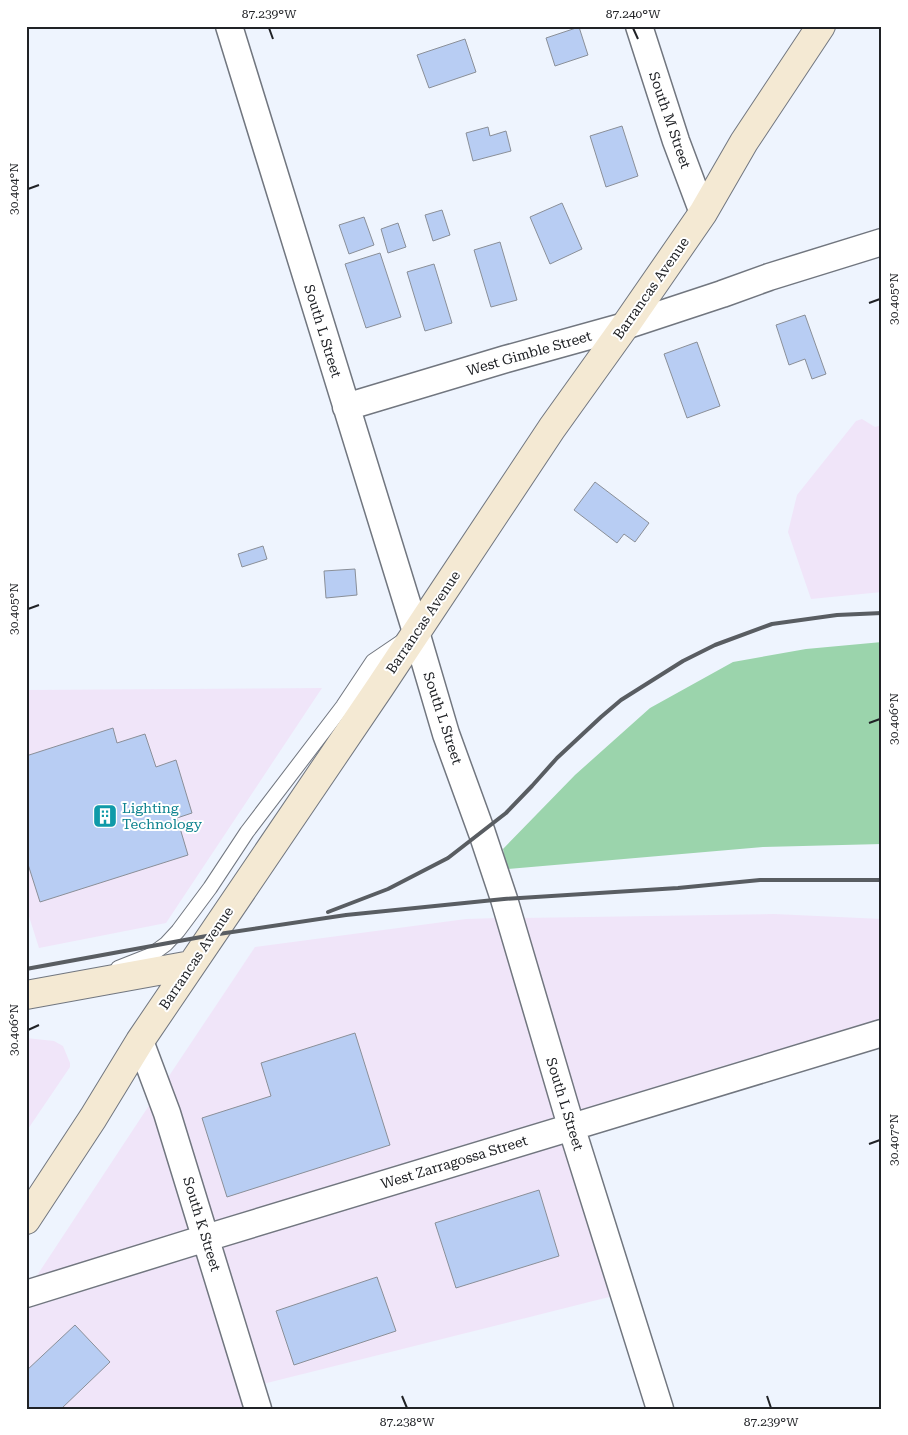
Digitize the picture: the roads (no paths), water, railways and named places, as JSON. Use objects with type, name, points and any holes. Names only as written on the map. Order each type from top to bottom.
[{"type":"main road","name":"Barrancas Avenue","points":[[26,1220],[93,1118],[140,1041],[552,428],[703,213],[744,142],[821,26]]},
{"type":"main road","points":[[26,994],[191,965]]},
{"type":"street","name":"South L Street","points":[[229,26],[446,734],[504,899],[660,1409]]},
{"type":"street","name":"South M Street","points":[[639,26],[676,141],[703,213]]},
{"type":"street","name":"West Gimble Street","points":[[346,407],[625,326],[769,277],[882,242]]},
{"type":"street","name":"West Zarragossa Street","points":[[26,1294],[882,1033]]},
{"type":"street","name":"South K Street","points":[[140,1041],[167,1113],[258,1409]]},
{"type":"lane","points":[[26,994],[106,972],[151,955],[166,944],[210,888],[246,832],[343,706],[373,662],[416,632]]},
{"type":"railway","points":[[328,912],[388,889],[448,858],[506,813],[557,758],[621,700],[683,661],[715,645],[772,624],[837,615],[882,613]]},
{"type":"railway","points":[[26,969],[212,935],[346,915],[504,899],[678,888],[760,880],[882,880]]},
{"type":"place","name":"Lighting Technology","points":[[105,816]]}]
